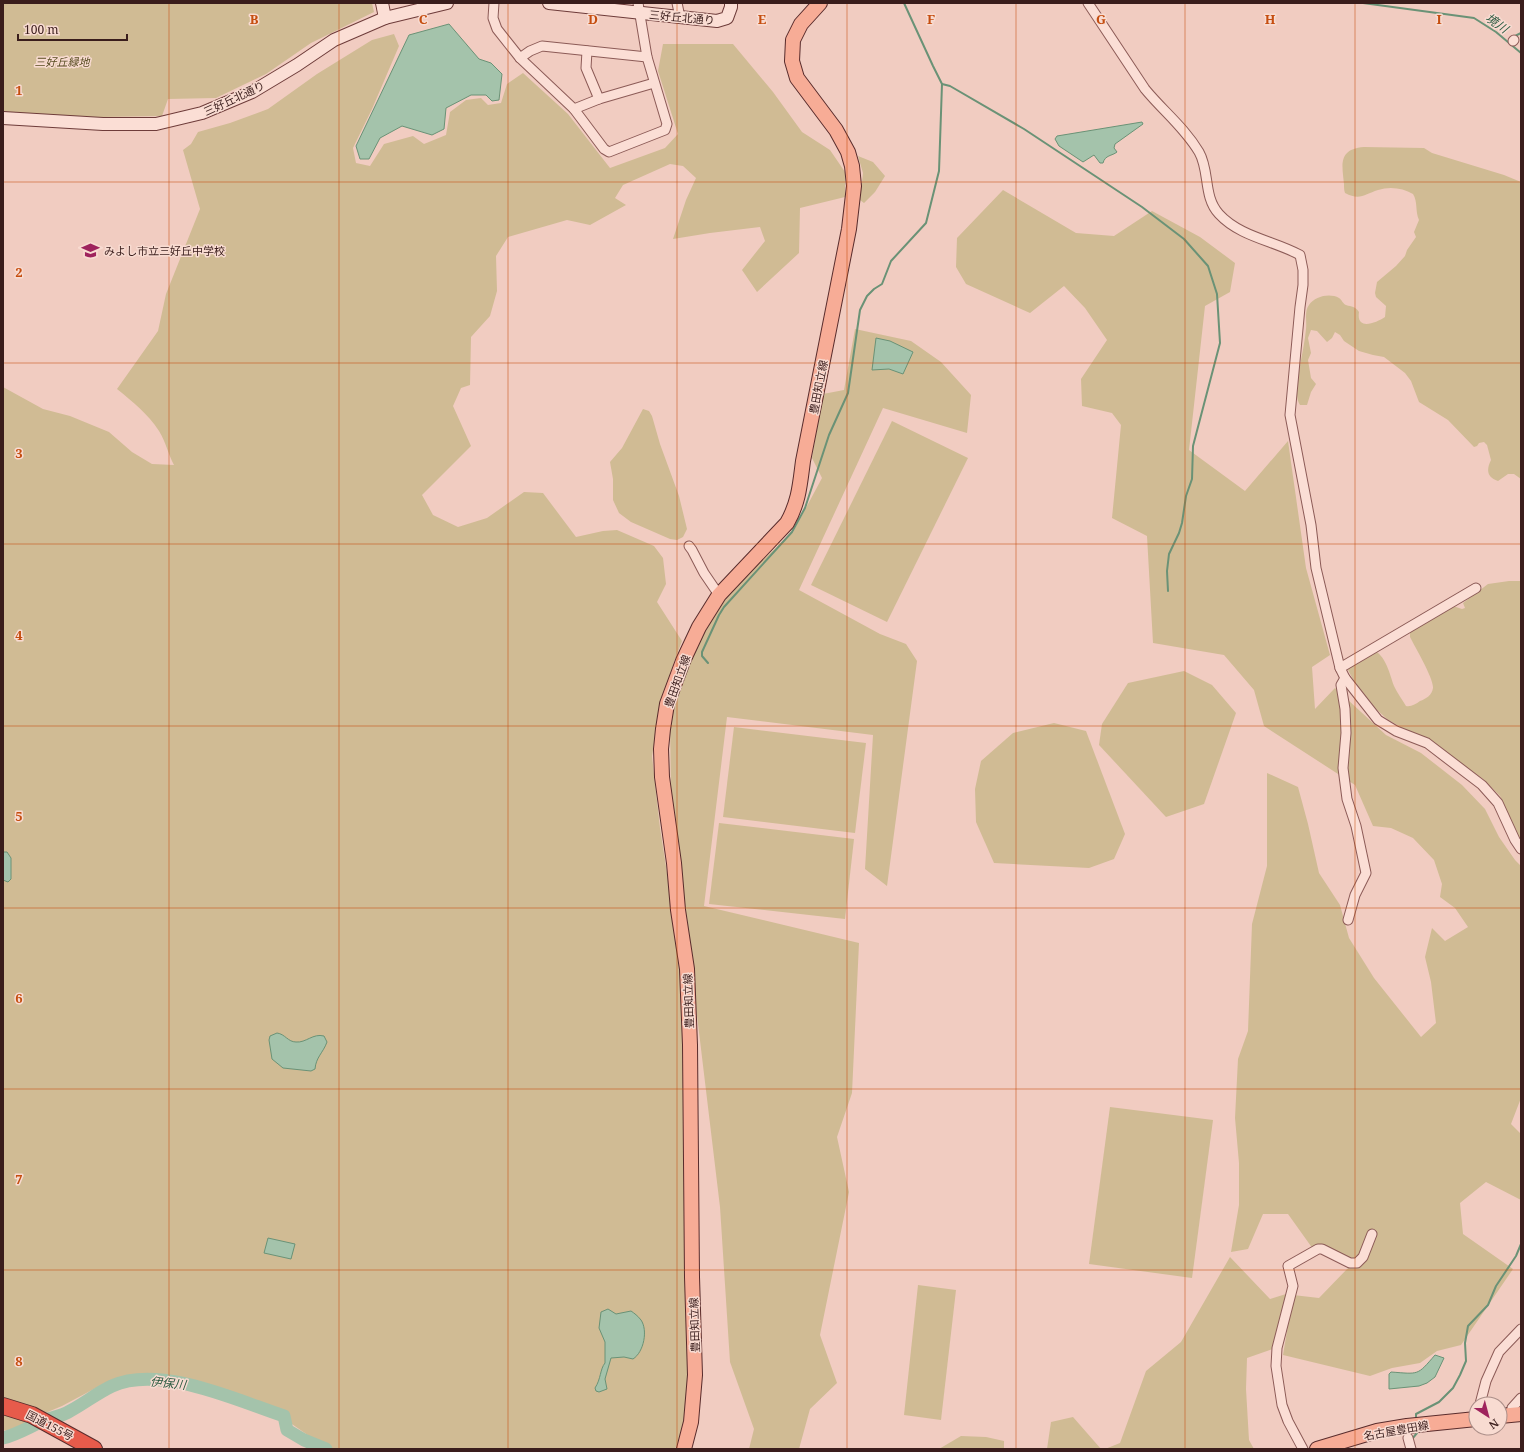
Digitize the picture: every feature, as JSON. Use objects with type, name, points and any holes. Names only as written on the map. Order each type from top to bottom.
[{"type":"highway","name":"国道155号","points":[[3,1406],[32,1415],[94,1449]]},
{"type":"main road","name":"豊田知立線","points":[[684,1449],[691,1422],[695,1375],[692,1277],[690,1037],[687,969],[678,910],[674,863],[662,777],[661,749],[667,704],[683,661],[699,627],[720,595],[788,523],[795,510],[849,229],[854,181],[848,152],[836,130],[797,78],[792,61],[793,40],[801,24],[820,3]]},
{"type":"main road","name":"名古屋豊田線","points":[[1317,1449],[1377,1432],[1407,1426],[1468,1420]]},
{"type":"street","points":[[382,3],[385,18]]},
{"type":"street","name":"三好丘北通り","points":[[3,118],[103,124],[156,124],[202,113],[252,92],[297,65],[334,40],[385,18],[447,3]]},
{"type":"street","points":[[494,3],[493,18],[497,29],[520,58],[574,109],[604,150],[609,152],[665,130],[667,124],[647,57],[639,8]]},
{"type":"street","name":"三好丘北通り","points":[[549,3],[639,8],[680,17],[713,21],[724,19],[729,14],[731,3]]},
{"type":"street","points":[[677,3],[680,17]]},
{"type":"street","points":[[1088,3],[1145,89],[1182,128],[1199,153],[1205,166],[1208,192],[1213,207],[1228,222],[1244,231],[1300,255],[1303,270],[1303,285],[1290,415],[1311,525],[1316,568],[1340,668],[1345,678],[1378,720],[1396,731],[1427,743],[1482,785],[1498,803],[1515,840],[1521,849]]},
{"type":"street","points":[[520,58],[530,51],[542,46],[647,57]]},
{"type":"street","points":[[587,51],[586,68],[599,99]]},
{"type":"street","points":[[574,109],[599,99],[654,83]]},
{"type":"street","points":[[688,546],[692,550],[704,573],[720,595]]},
{"type":"street","points":[[1340,668],[1476,588]]},
{"type":"street","points":[[1345,678],[1341,685],[1345,709],[1346,728],[1343,768],[1347,799],[1356,826],[1366,873],[1355,895],[1348,920]]},
{"type":"street","points":[[1303,1449],[1288,1421],[1282,1405],[1276,1366],[1277,1348],[1293,1286],[1288,1266],[1318,1249],[1322,1249],[1350,1263],[1357,1263],[1363,1257],[1372,1234]]},
{"type":"street","points":[[1482,1396],[1486,1381],[1499,1352],[1521,1329]]},
{"type":"street","points":[[1511,1415],[1512,1408],[1521,1398]]},
{"type":"street","points":[[1408,1438],[1411,1449]]},
{"type":"green space","name":"三好丘緑地","points":[[3,3],[372,3],[374,12],[311,43],[266,74],[216,98],[168,99],[162,116],[12,121],[3,120]]},
{"type":"green space","points":[[394,34],[399,46],[372,109],[353,148],[356,163],[370,166],[384,144],[413,136],[424,144],[446,135],[450,112],[466,100],[481,98],[488,105],[501,103],[507,84],[523,73],[568,114],[610,168],[665,148],[678,134],[658,71],[663,44],[733,44],[773,92],[802,132],[830,150],[845,172],[845,197],[800,208],[799,253],[757,292],[742,270],[765,241],[760,227],[673,239],[686,200],[696,178],[683,166],[670,164],[623,185],[615,198],[626,205],[590,225],[567,220],[508,237],[496,256],[497,291],[490,316],[471,337],[470,385],[461,388],[453,406],[471,446],[422,495],[433,515],[458,527],[487,518],[524,492],[543,493],[576,537],[603,531],[617,530],[654,546],[663,558],[666,584],[657,602],[682,641],[674,662],[660,710],[652,756],[660,828],[681,963],[690,1355],[686,1423],[675,1449],[333,1449],[322,1445],[289,1422],[187,1379],[145,1374],[107,1382],[62,1406],[43,1414],[3,1401],[3,387],[43,409],[70,416],[109,432],[132,452],[152,464],[174,465],[163,439],[155,425],[140,408],[117,389],[158,331],[166,294],[200,209],[183,150],[191,144],[198,132],[230,123],[268,109],[317,74],[372,40]]},
{"type":"green space","points":[[1356,148],[1424,148],[1432,153],[1504,175],[1521,182],[1521,479],[1514,474],[1508,474],[1498,481],[1494,479],[1488,473],[1488,467],[1491,460],[1487,445],[1484,442],[1479,443],[1474,447],[1448,420],[1419,402],[1411,381],[1405,373],[1384,357],[1359,351],[1344,341],[1340,335],[1335,332],[1332,338],[1327,342],[1317,331],[1311,330],[1308,338],[1311,353],[1308,360],[1311,378],[1316,384],[1311,392],[1307,405],[1300,405],[1299,403],[1297,398],[1298,378],[1305,337],[1307,307],[1315,299],[1323,296],[1335,296],[1345,304],[1356,309],[1359,312],[1361,322],[1364,324],[1372,323],[1385,317],[1386,306],[1376,297],[1375,293],[1377,282],[1396,266],[1405,256],[1407,250],[1416,237],[1414,232],[1419,220],[1413,194],[1405,190],[1392,188],[1383,189],[1359,197],[1345,193],[1343,170],[1344,159],[1350,151]]},
{"type":"green space","points":[[858,156],[873,162],[885,176],[875,192],[864,203],[860,200],[863,173]]},
{"type":"green space","points":[[1003,190],[1076,233],[1114,236],[1152,211],[1200,237],[1235,263],[1230,292],[1205,306],[1189,450],[1245,491],[1288,441],[1306,568],[1330,655],[1312,667],[1315,709],[1335,688],[1386,735],[1421,753],[1462,785],[1485,809],[1499,837],[1521,866],[1521,1098],[1511,1124],[1521,1134],[1521,1200],[1486,1182],[1460,1203],[1463,1234],[1513,1269],[1461,1345],[1437,1351],[1420,1363],[1392,1368],[1370,1376],[1283,1355],[1293,1295],[1319,1298],[1348,1268],[1326,1247],[1313,1249],[1288,1214],[1263,1214],[1248,1249],[1231,1252],[1239,1205],[1239,1163],[1235,1118],[1238,1059],[1248,1031],[1252,924],[1267,866],[1267,773],[1298,787],[1319,873],[1340,905],[1349,938],[1374,978],[1421,1037],[1436,1023],[1431,982],[1425,957],[1432,928],[1445,941],[1468,927],[1455,908],[1440,897],[1442,884],[1434,860],[1413,838],[1391,828],[1373,826],[1355,785],[1264,726],[1254,690],[1224,655],[1153,643],[1147,536],[1112,518],[1121,425],[1112,413],[1082,406],[1081,379],[1107,340],[1085,308],[1064,286],[1030,313],[966,284],[956,267],[957,238]]},
{"type":"green space","points":[[855,329],[911,341],[941,362],[971,395],[967,433],[883,408],[799,590],[880,634],[906,644],[917,661],[887,886],[865,869],[873,735],[727,717],[704,906],[859,943],[852,1093],[837,1137],[849,1192],[820,1335],[837,1383],[810,1409],[799,1449],[749,1449],[754,1429],[730,1362],[720,1207],[671,799],[670,718],[682,681],[711,617],[741,580],[793,532],[822,478],[812,458],[823,394],[844,390]]},
{"type":"green space","points":[[643,409],[649,411],[652,416],[660,444],[679,496],[687,529],[683,537],[677,540],[670,539],[631,522],[619,513],[613,500],[613,479],[610,462],[622,448]]},
{"type":"green space","points":[[892,421],[968,458],[887,622],[811,585]]},
{"type":"green space","points":[[1521,581],[1521,841],[1500,796],[1483,779],[1454,759],[1387,719],[1376,709],[1354,681],[1347,667],[1373,650],[1381,656],[1384,661],[1395,689],[1406,706],[1415,704],[1431,693],[1433,684],[1410,637],[1410,631],[1453,606],[1462,609],[1465,608],[1463,603],[1488,584]]},
{"type":"green space","points":[[1184,671],[1212,685],[1236,713],[1204,804],[1166,817],[1099,745],[1102,724],[1128,683]]},
{"type":"green space","points":[[1054,723],[1086,731],[1125,834],[1114,859],[1089,868],[994,863],[976,822],[975,789],[981,761],[1013,733]]},
{"type":"green space","points":[[734,727],[866,743],[855,833],[723,817]]},
{"type":"green space","points":[[719,823],[854,839],[845,919],[709,904]]},
{"type":"green space","points":[[1110,1107],[1213,1120],[1192,1278],[1089,1264]]},
{"type":"green space","points":[[1230,1257],[1270,1299],[1286,1294],[1273,1349],[1247,1358],[1246,1389],[1249,1440],[1254,1449],[1105,1449],[1120,1443],[1146,1371],[1181,1342]]},
{"type":"green space","points":[[918,1285],[956,1290],[941,1420],[904,1415]]},
{"type":"green space","points":[[3,1413],[32,1420],[9,1431],[3,1430]]},
{"type":"green space","points":[[1073,1417],[1101,1449],[1047,1449],[1051,1422]]},
{"type":"green space","points":[[961,1436],[986,1437],[1004,1441],[1004,1449],[939,1449]]},
{"type":"shaded area","points":[[449,24],[479,59],[491,63],[502,74],[499,100],[492,101],[486,95],[471,95],[446,108],[444,129],[432,135],[402,126],[380,138],[369,159],[360,159],[356,146],[409,35]]},
{"type":"shaded area","points":[[1142,122],[1143,124],[1115,144],[1114,148],[1117,152],[1107,157],[1103,163],[1100,163],[1094,155],[1083,162],[1059,146],[1055,139],[1057,136]]},
{"type":"shaded area","points":[[876,338],[890,341],[913,352],[903,374],[889,369],[872,370]]},
{"type":"shaded area","points":[[3,852],[7,852],[11,858],[11,879],[8,882],[3,880]]},
{"type":"shaded area","points":[[277,1033],[293,1042],[300,1042],[320,1035],[324,1036],[327,1042],[317,1061],[315,1069],[311,1071],[283,1068],[272,1059],[269,1040],[270,1036]]},
{"type":"shaded area","points":[[268,1238],[295,1244],[291,1259],[264,1253]]},
{"type":"shaded area","points":[[608,1309],[616,1314],[631,1311],[637,1316],[643,1324],[644,1341],[637,1356],[633,1359],[624,1357],[611,1358],[605,1379],[607,1389],[599,1392],[596,1391],[595,1388],[605,1363],[605,1342],[599,1328],[601,1312]]},
{"type":"shaded area","points":[[1435,1355],[1444,1358],[1435,1377],[1427,1383],[1419,1386],[1389,1389],[1389,1374],[1391,1372],[1417,1372],[1421,1370]]},
{"type":"waterway","points":[[708,663],[702,656],[702,652],[724,607],[792,532],[805,508],[829,435],[848,393],[860,310],[867,296],[882,284],[891,261],[926,223],[939,171],[942,84],[904,3]]},
{"type":"waterway","name":"境川","points":[[1363,3],[1474,18],[1496,32],[1521,53]]},
{"type":"waterway","points":[[1513,37],[1521,33]]},
{"type":"waterway","points":[[942,84],[950,86],[1024,129],[1142,207],[1184,239],[1208,266],[1217,294],[1220,343],[1193,446],[1192,479],[1186,496],[1182,523],[1169,554],[1167,571],[1168,591]]},
{"type":"waterway","points":[[1416,1419],[1416,1414],[1439,1402],[1453,1388],[1466,1361],[1465,1343],[1468,1326],[1488,1305],[1496,1286],[1516,1256],[1521,1244]]},
{"type":"waterway","name":"伊保川","points":[[3,1438],[48,1419],[65,1414],[112,1386],[131,1380],[153,1379],[199,1387],[284,1416],[287,1430],[304,1440],[326,1449]]},
{"type":"waterway","points":[[1412,1439],[1417,1433],[1417,1430]]},
{"type":"place","name":"みよし市立三好丘中学校","points":[[91,250]]}]
